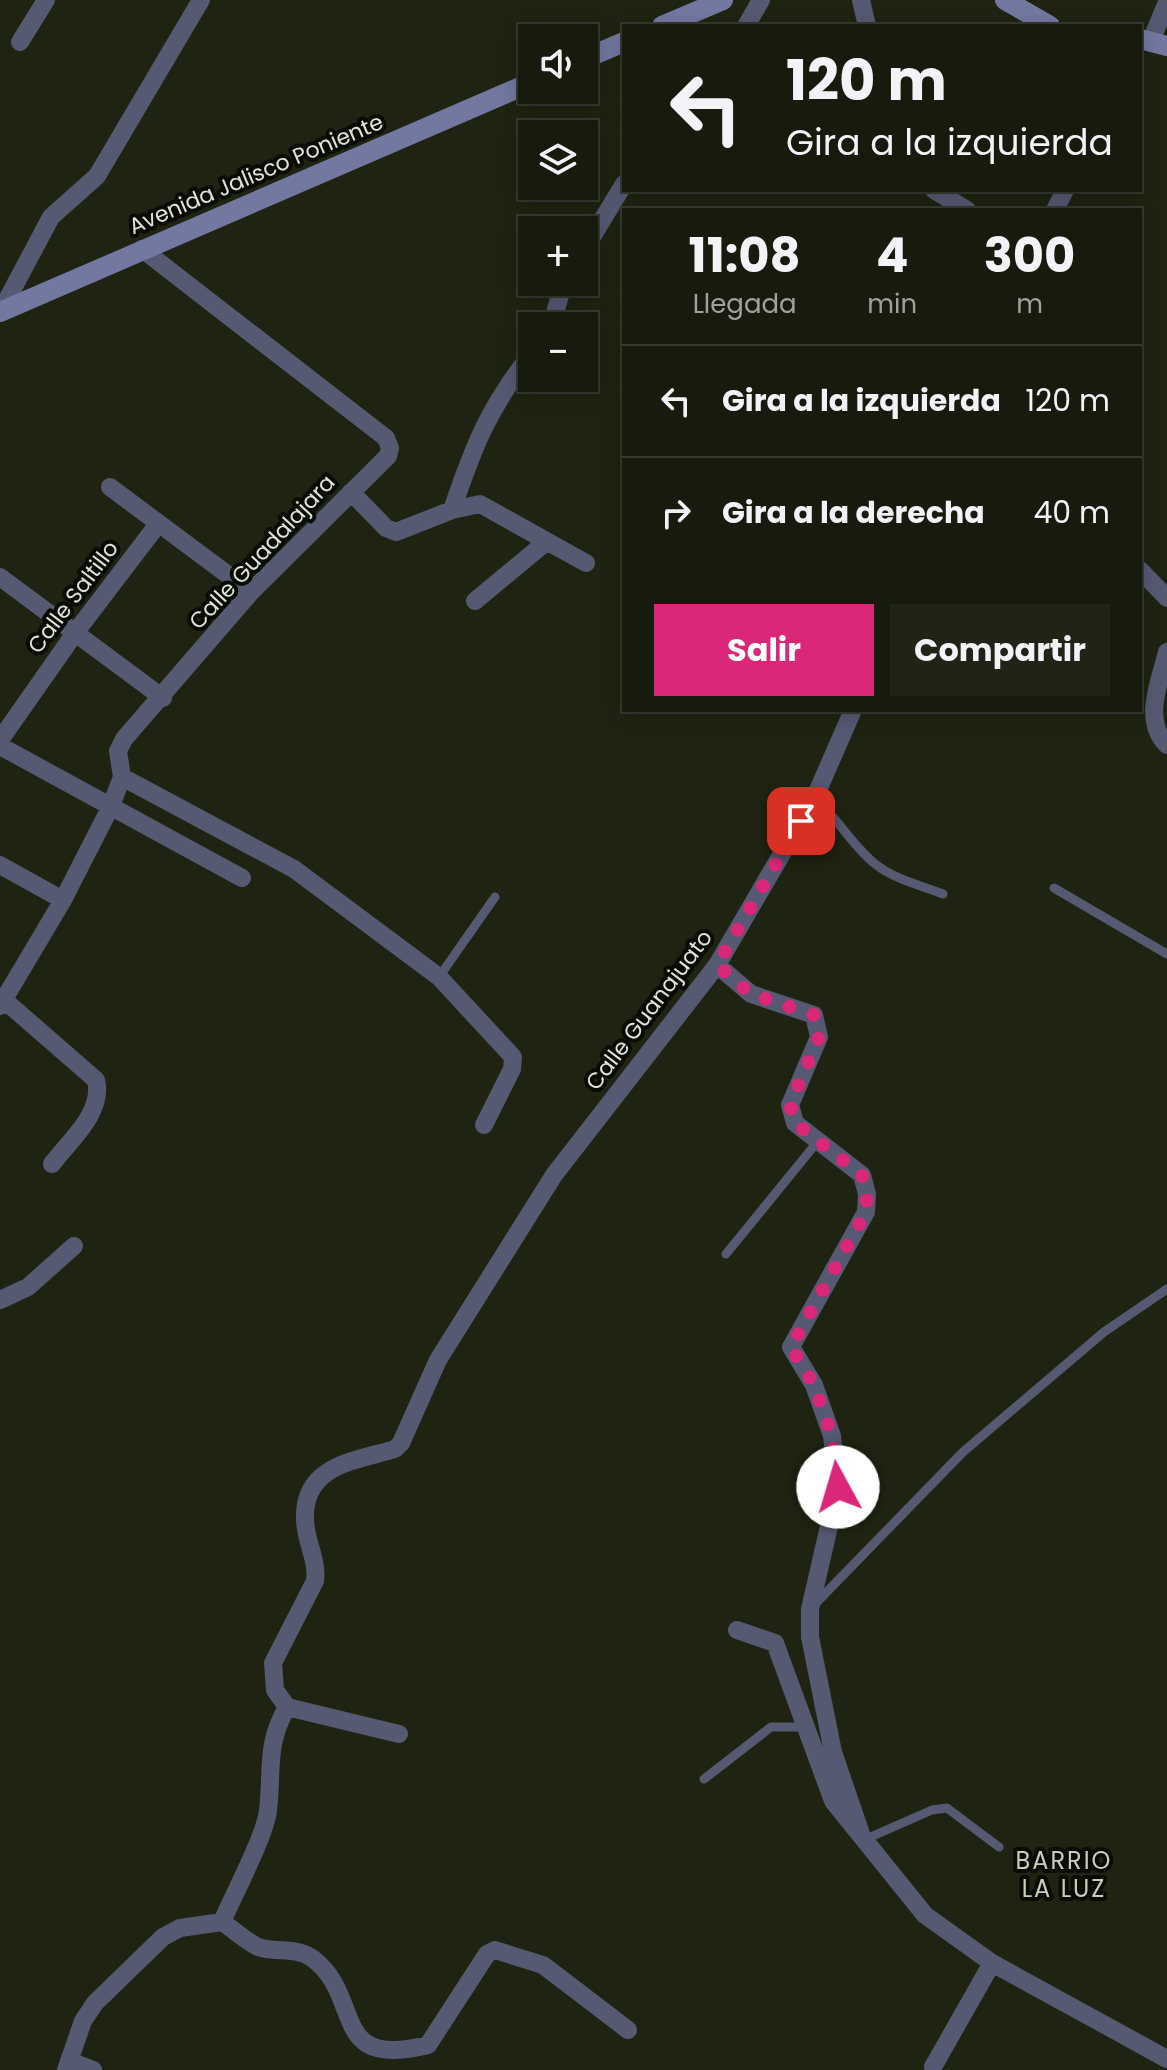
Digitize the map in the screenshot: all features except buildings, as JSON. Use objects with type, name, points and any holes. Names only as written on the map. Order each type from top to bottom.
[{"type":"street","points":[[20,42],[46,0]]},
{"type":"street","points":[[0,312],[51,217],[97,176],[201,0]]},
{"type":"street","points":[[667,24],[723,0]]},
{"type":"street","points":[[747,24],[761,0]]},
{"type":"street","points":[[861,0],[867,24]]},
{"type":"street","points":[[1005,0],[1047,24]]},
{"type":"street","points":[[1153,42],[1167,2]]},
{"type":"street","points":[[598,53],[622,43]]},
{"type":"street","name":"Avenida Jalisco Poniente","points":[[0,312],[518,88]]},
{"type":"street","points":[[598,227],[622,187]]},
{"type":"street","points":[[937,192],[964,208]]},
{"type":"street","name":"Calle Guadalajara","points":[[2,1003],[63,900],[111,806],[122,777],[118,751],[124,739],[163,698],[251,592],[388,456],[390,448],[386,438],[142,249]]},
{"type":"street","points":[[452,510],[477,436],[500,393],[518,370]]},
{"type":"street","points":[[110,487],[251,592]]},
{"type":"street","points":[[351,492],[386,528],[396,532],[452,510],[480,504],[586,563]]},
{"type":"street","name":"Calle Saltillo","points":[[0,740],[75,633],[158,524]]},
{"type":"street","points":[[475,601],[546,542]]},
{"type":"street","points":[[1142,572],[1167,598]]},
{"type":"street","points":[[0,577],[163,698]]},
{"type":"street","points":[[1167,652],[1154,704],[1158,730],[1167,745]]},
{"type":"street","name":"Calle Guanajuato","points":[[287,1707],[271,1679],[273,1663],[315,1581],[317,1570],[304,1519],[310,1490],[326,1469],[395,1449],[401,1443],[438,1360],[554,1175],[717,965],[815,797],[852,712]]},
{"type":"street","points":[[0,746],[242,878]]},
{"type":"street","points":[[122,777],[294,869],[439,977],[513,1057],[512,1069],[484,1125]]},
{"type":"street","points":[[0,865],[63,900]]},
{"type":"street","points":[[717,965],[751,994],[814,1015],[819,1037],[790,1105],[795,1123],[862,1175],[867,1194],[866,1212],[791,1347],[814,1385],[832,1436],[838,1487],[810,1609],[810,1637],[833,1752],[864,1836]]},
{"type":"street","points":[[2,1003],[96,1080],[100,1094],[95,1107],[52,1164]]},
{"type":"street","points":[[0,1300],[28,1287],[74,1246]]},
{"type":"street","points":[[737,1630],[775,1643],[833,1801],[925,1915],[992,1963],[1167,2059]]},
{"type":"street","points":[[222,1922],[268,1813],[267,1768],[274,1729],[287,1707],[399,1734]]},
{"type":"street","points":[[93,2070],[68,2066],[83,2021],[95,2003],[163,1937],[180,1928],[222,1922],[258,1947],[304,1953],[315,1960],[338,1993],[355,2037],[365,2045],[386,2051],[406,2051],[428,2045],[487,1954],[495,1950],[543,1965],[628,2030]]},
{"type":"street","points":[[933,2067],[992,1963]]},
{"type":"lane","points":[[815,797],[837,817],[872,862],[890,874],[943,894]]},
{"type":"lane","points":[[1054,888],[1167,954]]},
{"type":"lane","points":[[439,977],[495,897]]},
{"type":"lane","points":[[726,1254],[818,1141]]},
{"type":"lane","points":[[810,1609],[963,1452],[1104,1332],[1167,1289]]},
{"type":"lane","points":[[704,1779],[771,1727],[807,1727]]},
{"type":"lane","points":[[864,1836],[921,1814],[947,1808],[999,1847]]},
{"type":"district","name":"BARRIO LA LUZ","points":[[1064,1874]]},
{"type":"route","points":[[801,821],[717,965],[751,994],[814,1015],[819,1026],[819,1037],[790,1105],[790,1114],[795,1123],[862,1175],[867,1194],[866,1212],[791,1347],[814,1385],[832,1436],[838,1487]]}]
